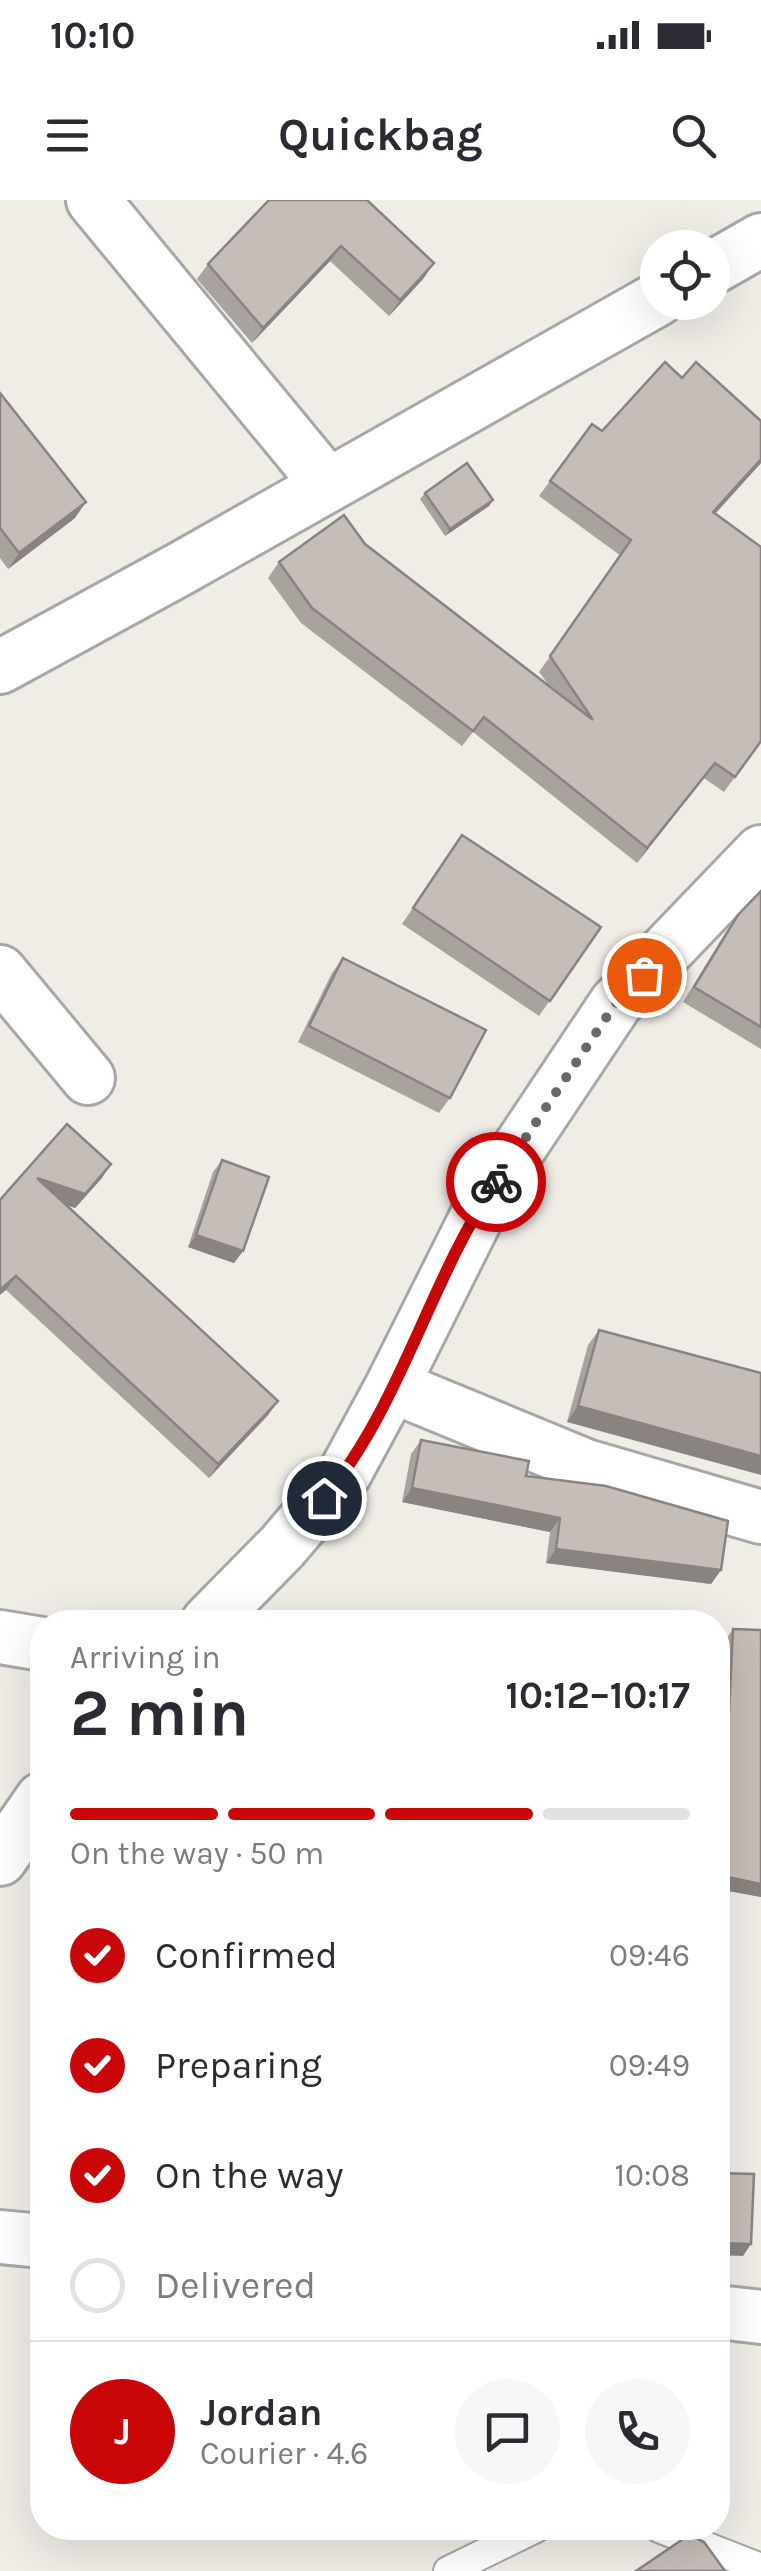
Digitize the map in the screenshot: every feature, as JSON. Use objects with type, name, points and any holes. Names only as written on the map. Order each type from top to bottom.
[{"type":"street","points":[[93,200],[328,485]]},
{"type":"street","points":[[730,258],[761,240]]},
{"type":"street","points":[[0,667],[640,309]]},
{"type":"street","points":[[220,1610],[282,1547],[344,1473],[487,1196],[616,1003],[761,852]]},
{"type":"street","points":[[0,972],[88,1078]]},
{"type":"street","points":[[392,1386],[586,1466],[761,1517]]},
{"type":"street","points":[[0,1637],[30,1642]]},
{"type":"street","points":[[0,1859],[30,1816]]},
{"type":"street","points":[[0,2237],[30,2240]]},
{"type":"street","points":[[730,2313],[761,2317]]},
{"type":"lane","points":[[448,2571],[511,2540]]},
{"type":"lane","points":[[690,2540],[761,2568]]},
{"type":"building","points":[[269,200],[367,200],[434,263],[400,300],[341,246],[263,328],[208,264]]},
{"type":"building","points":[[665,362],[682,378],[696,362],[761,421],[761,459],[713,512],[761,547],[761,741],[735,777],[715,763],[647,848],[484,717],[473,731],[312,608],[279,562],[344,515],[365,544],[593,720],[550,656],[631,540],[550,481],[592,424],[602,431]]},
{"type":"building","points":[[0,393],[86,502],[19,553],[0,528]]},
{"type":"building","points":[[467,463],[493,500],[450,529],[425,493]]},
{"type":"building","points":[[462,835],[601,927],[550,1001],[413,908]]},
{"type":"building","points":[[761,891],[761,1027],[694,987],[738,915]]},
{"type":"building","points":[[343,958],[486,1030],[450,1098],[309,1026]]},
{"type":"building","points":[[67,1124],[111,1164],[85,1194],[37,1178],[278,1401],[218,1464],[16,1276],[0,1290],[0,1200]]},
{"type":"building","points":[[222,1160],[269,1177],[243,1251],[196,1235]]},
{"type":"building","points":[[599,1330],[761,1373],[761,1456],[578,1406]]},
{"type":"building","points":[[421,1440],[529,1461],[526,1476],[606,1486],[728,1521],[721,1570],[556,1549],[560,1518],[412,1488]]},
{"type":"building","points":[[733,1629],[761,1630],[761,1884],[730,1878]]},
{"type":"building","points":[[730,2173],[754,2174],[751,2244],[730,2243]]},
{"type":"building","points":[[682,2540],[700,2540],[725,2571],[636,2571]]},
{"type":"way so far","points":[[496,1182],[616,1003],[644,975]]},
{"type":"route","points":[[324,1498],[344,1473],[392,1386],[496,1182]]}]
